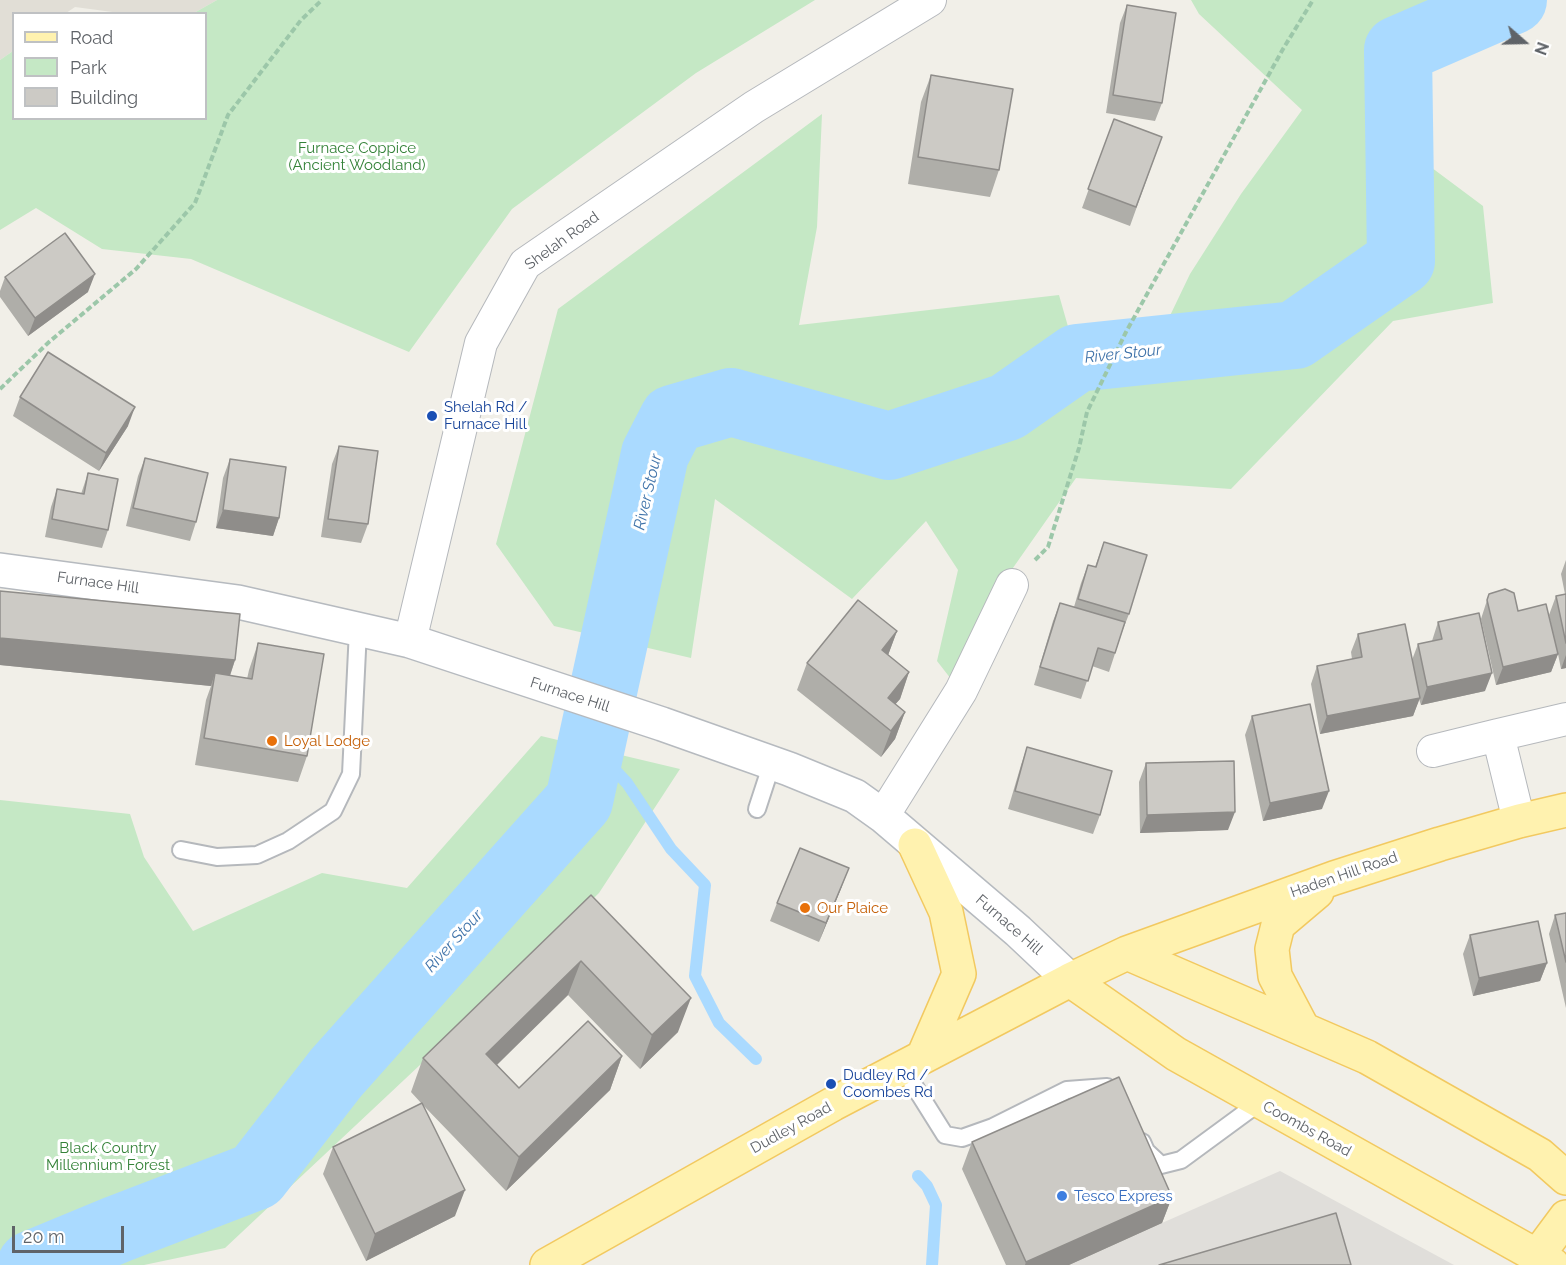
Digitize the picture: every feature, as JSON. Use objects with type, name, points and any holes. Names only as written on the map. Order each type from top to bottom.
[{"type":"main road","name":"Haden Hill Road","points":[[1070,980],[1127,954],[1334,878],[1519,821],[1566,810]]},
{"type":"main road","points":[[913,1062],[959,974],[946,912],[915,845]]},
{"type":"main road","points":[[1303,1029],[1275,976],[1272,949],[1278,925],[1334,878]]},
{"type":"main road","points":[[1127,954],[1367,1056],[1540,1155],[1566,1178]]},
{"type":"main road","name":"Dudley Road","points":[[547,1265],[832,1104],[1070,980]]},
{"type":"main road","name":"Coombs Road","points":[[1070,980],[1176,1054],[1540,1262]]},
{"type":"main road","points":[[1540,1262],[1566,1217]]},
{"type":"street","name":"Shelah Road","points":[[410,641],[481,343],[525,264],[754,107],[930,0]]},
{"type":"street","name":"Furnace Hill","points":[[0,570],[238,603],[410,641],[662,724],[772,763],[855,796],[883,816],[1018,931],[1070,980]]},
{"type":"street","points":[[883,816],[962,691],[1012,585]]},
{"type":"street","points":[[1432,751],[1566,719]]},
{"type":"street","points":[[1498,735],[1519,821]]},
{"type":"lane","points":[[181,850],[217,857],[257,855],[288,841],[333,811],[351,774],[358,630]]},
{"type":"lane","points":[[757,809],[772,763]]},
{"type":"lane","points":[[913,1062],[945,1135],[962,1138],[993,1127],[1066,1090],[1107,1088],[1122,1103]]},
{"type":"lane","points":[[1135,1124],[1146,1151],[1161,1165],[1181,1160],[1260,1102]]},
{"type":"path","points":[[0,389],[49,342],[136,269],[195,203],[228,115],[301,20],[322,0]]},
{"type":"path","points":[[1012,585],[1048,547],[1079,448],[1087,412],[1126,332],[1283,49],[1313,0]]},
{"type":"shaded area","points":[[0,0],[217,0],[196,12],[112,12],[75,7],[68,12],[12,12],[12,52],[0,60]]},
{"type":"shaded area","points":[[1280,1171],[1454,1265],[1069,1265],[1162,1223]]},
{"type":"green space","name":"Furnace Coppice (Ancient Woodland)","points":[[217,0],[815,0],[696,73],[512,209],[409,352],[191,259],[102,249],[36,208],[0,230],[0,60],[12,52],[12,120],[207,120],[207,12],[196,12]]},
{"type":"green space","points":[[1191,0],[1513,0],[1398,50],[1412,153],[1483,206],[1493,303],[1393,321],[1231,489],[1076,478],[1008,575],[951,679],[937,661],[958,570],[926,521],[852,599],[715,499],[691,658],[554,626],[496,544],[558,309],[822,114],[817,227],[799,325],[1059,295],[1077,358],[1154,349],[1190,274],[1241,194],[1302,110],[1199,14]]},
{"type":"green space","name":"Black Country Millennium Forest","points":[[541,736],[680,769],[599,893],[486,1003],[225,1248],[144,1265],[0,1265],[0,800],[130,814],[144,857],[193,931],[322,873],[407,888]]},
{"type":"building","points":[[1127,5],[1176,13],[1162,103],[1113,95]]},
{"type":"building","points":[[931,75],[1013,89],[999,170],[918,157]]},
{"type":"building","points":[[1114,119],[1162,137],[1136,207],[1088,189]]},
{"type":"building","points":[[65,233],[95,274],[35,318],[5,277]]},
{"type":"building","points":[[48,352],[135,407],[106,453],[20,397]]},
{"type":"building","points":[[339,446],[378,451],[368,524],[328,519]]},
{"type":"building","points":[[145,458],[208,473],[196,522],[133,508]]},
{"type":"building","points":[[230,459],[286,467],[279,518],[223,510]]},
{"type":"building","points":[[88,473],[118,479],[108,530],[52,519],[57,489],[84,494]]},
{"type":"building","points":[[1104,542],[1147,555],[1129,614],[1078,599],[1088,565],[1096,567]]},
{"type":"building","points":[[1505,589],[1514,593],[1518,611],[1546,604],[1558,654],[1503,667],[1487,600],[1489,594]]},
{"type":"building","points":[[0,591],[240,614],[235,660],[0,638]]},
{"type":"building","points":[[1566,594],[1566,643],[1556,596]]},
{"type":"building","points":[[858,600],[897,631],[882,650],[909,672],[888,698],[905,712],[891,731],[807,663]]},
{"type":"building","points":[[1060,603],[1125,622],[1115,653],[1098,648],[1088,681],[1040,667]]},
{"type":"building","points":[[1479,613],[1492,673],[1427,687],[1418,644],[1442,639],[1438,622]]},
{"type":"building","points":[[1405,624],[1420,698],[1327,716],[1317,666],[1362,657],[1358,634]]},
{"type":"building","points":[[258,643],[324,654],[307,756],[204,738],[215,673],[252,679]]},
{"type":"building","points":[[1310,704],[1329,791],[1270,803],[1252,716]]},
{"type":"building","points":[[1027,747],[1112,771],[1100,815],[1015,791]]},
{"type":"building","points":[[1234,761],[1235,812],[1147,815],[1146,763]]},
{"type":"building","points":[[800,848],[849,868],[826,923],[777,903]]},
{"type":"building","points":[[591,895],[691,998],[652,1035],[581,961],[486,1054],[519,1088],[588,1021],[622,1056],[519,1157],[423,1058]]},
{"type":"building","points":[[1566,913],[1566,962],[1555,915]]},
{"type":"building","points":[[1538,921],[1547,963],[1479,978],[1470,935]]},
{"type":"building","name":"Tesco Express","points":[[1119,1077],[1172,1197],[1026,1262],[972,1142]]},
{"type":"building","points":[[422,1103],[465,1190],[375,1234],[333,1147]]},
{"type":"building","points":[[1336,1213],[1351,1265],[1159,1265]]},
{"type":"waterway","name":"River Stour","points":[[31,1265],[256,1176],[336,1073],[579,801],[655,454],[673,419],[731,402],[889,446],[1007,407],[1077,358],[1295,335],[1401,261],[1398,50],[1513,0]]},
{"type":"waterway","points":[[591,745],[627,783],[671,849],[705,885],[695,976],[719,1023],[756,1059]]},
{"type":"waterway","points":[[918,1176],[927,1186],[936,1205],[932,1265]]},
{"type":"place","name":"Shelah Rd / Furnace Hill","points":[[432,416]]},
{"type":"place","name":"Loyal Lodge","points":[[272,741]]},
{"type":"place","name":"Our Plaice","points":[[805,908]]},
{"type":"place","name":"Dudley Rd / Coombes Rd","points":[[831,1084]]},
{"type":"place","name":"Tesco Express","points":[[1062,1196]]}]
